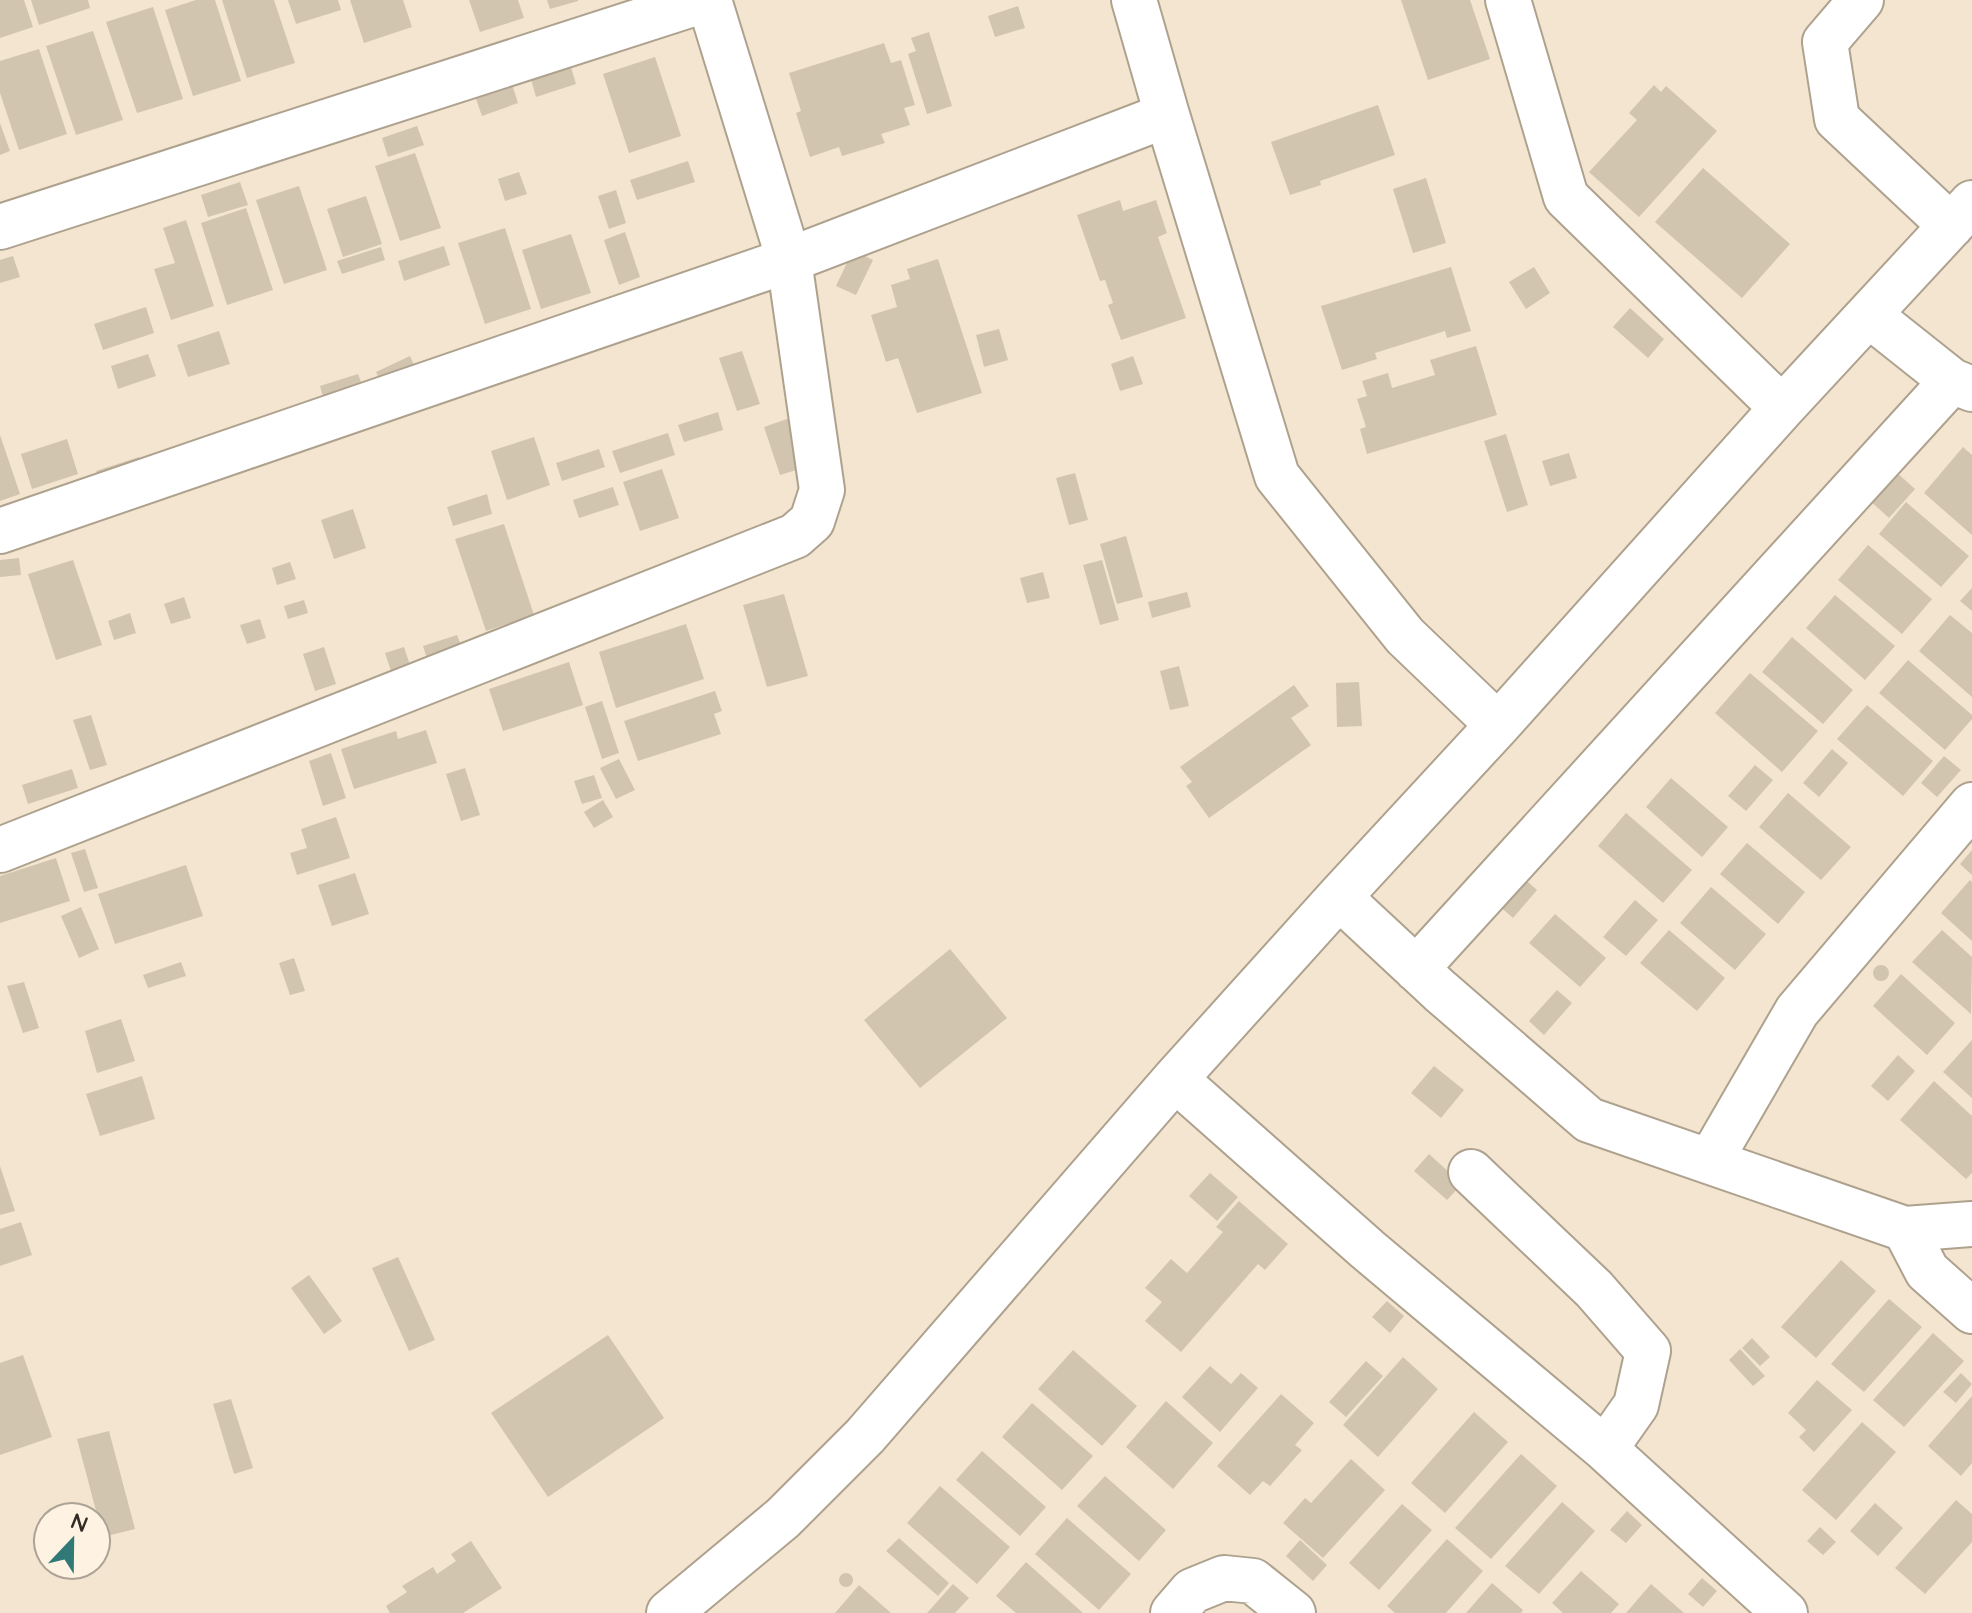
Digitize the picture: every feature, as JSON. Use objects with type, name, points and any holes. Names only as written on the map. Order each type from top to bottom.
[{"type":"street","points":[[0,227],[707,0],[789,260],[822,490],[812,521],[795,536],[0,850]]},
{"type":"street","points":[[1134,0],[1277,476],[1405,636],[1498,725]]},
{"type":"street","points":[[1508,0],[1566,197],[1782,408]]},
{"type":"street","points":[[669,1613],[783,1518],[865,1436],[1175,1079],[1782,408],[1962,214],[1837,119],[1825,42],[1861,0]]},
{"type":"street","points":[[0,531],[789,260],[1167,115]]},
{"type":"street","points":[[1416,969],[1962,385],[1869,315]]},
{"type":"street","points":[[1710,1161],[1797,1011],[1972,805]]},
{"type":"street","points":[[1339,897],[1416,969],[1589,1120],[1905,1229],[1972,1224]]},
{"type":"street","points":[[1175,1079],[1367,1249],[1605,1449],[1785,1613]]},
{"type":"street","points":[[1471,1172],[1594,1289],[1648,1351],[1636,1405],[1605,1449]]},
{"type":"street","points":[[1905,1229],[1927,1271],[1972,1311]]},
{"type":"street","points":[[1173,1613],[1192,1591],[1224,1578],[1253,1581],[1293,1613]]},
{"type":"building","points":[[0,0],[24,0],[33,27],[0,38]]},
{"type":"building","points":[[31,0],[88,0],[90,8],[39,25]]},
{"type":"building","points":[[196,0],[215,0],[241,81],[193,96],[165,10]]},
{"type":"building","points":[[222,0],[274,0],[295,63],[247,78]]},
{"type":"building","points":[[288,0],[338,0],[341,10],[296,24]]},
{"type":"building","points":[[350,0],[403,0],[412,27],[364,43]]},
{"type":"building","points":[[469,0],[518,0],[524,18],[480,32]]},
{"type":"building","points":[[547,0],[578,0],[578,1],[550,9]]},
{"type":"building","points":[[1401,0],[1470,0],[1490,59],[1428,80]]},
{"type":"building","points":[[1018,6],[1025,28],[995,37],[988,16]]},
{"type":"building","points":[[153,7],[183,99],[137,113],[106,22]]},
{"type":"building","points":[[93,31],[123,120],[76,135],[46,46]]},
{"type":"building","points":[[929,32],[952,106],[927,114],[908,54],[916,51],[911,38]]},
{"type":"building","points":[[884,43],[891,63],[901,60],[915,105],[904,108],[910,125],[881,134],[885,143],[842,156],[839,147],[810,157],[796,113],[801,111],[789,73]]},
{"type":"building","points":[[39,49],[67,134],[19,150],[0,93],[0,61]]},
{"type":"building","points":[[655,57],[681,136],[629,153],[603,74]]},
{"type":"building","points":[[570,64],[576,84],[536,97],[530,76]]},
{"type":"building","points":[[512,84],[518,103],[482,116],[475,96]]},
{"type":"building","points":[[1654,85],[1661,92],[1666,86],[1717,131],[1639,217],[1589,172],[1637,120],[1629,113]]},
{"type":"building","points":[[1378,105],[1395,155],[1320,181],[1321,185],[1290,195],[1271,142]]},
{"type":"building","points":[[0,123],[10,151],[0,155]]},
{"type":"building","points":[[417,126],[424,145],[388,157],[382,138]]},
{"type":"building","points":[[415,153],[441,228],[400,241],[375,166]]},
{"type":"building","points":[[688,161],[695,182],[637,200],[630,180]]},
{"type":"building","points":[[1703,168],[1790,244],[1742,298],[1655,222]]},
{"type":"building","points":[[519,172],[527,194],[505,201],[498,179]]},
{"type":"building","points":[[1426,178],[1446,243],[1413,253],[1393,189]]},
{"type":"building","points":[[240,182],[248,205],[208,217],[201,195]]},
{"type":"building","points":[[299,186],[327,270],[284,284],[256,200]]},
{"type":"building","points":[[616,190],[626,223],[609,229],[598,196]]},
{"type":"building","points":[[366,196],[382,244],[343,257],[327,209]]},
{"type":"building","points":[[1120,200],[1123,211],[1156,200],[1167,233],[1158,237],[1186,318],[1121,340],[1108,305],[1113,303],[1105,280],[1100,281],[1077,215]]},
{"type":"building","points":[[246,208],[273,290],[227,305],[201,223]]},
{"type":"building","points":[[186,220],[214,306],[171,320],[154,269],[175,263],[163,228]]},
{"type":"building","points":[[505,228],[531,309],[485,324],[458,243]]},
{"type":"building","points":[[625,232],[640,277],[619,285],[604,240]]},
{"type":"building","points":[[571,234],[591,293],[541,309],[522,250]]},
{"type":"building","points":[[444,246],[450,265],[404,281],[398,261]]},
{"type":"building","points":[[381,247],[385,260],[342,274],[337,261]]},
{"type":"building","points":[[853,250],[873,260],[856,295],[836,286]]},
{"type":"building","points":[[13,256],[20,277],[0,283],[0,260]]},
{"type":"building","points":[[938,259],[982,393],[917,413],[898,358],[886,362],[871,315],[897,307],[891,285],[910,279],[907,269]]},
{"type":"building","points":[[1451,267],[1471,331],[1447,338],[1445,331],[1375,353],[1377,359],[1342,370],[1321,306]]},
{"type":"building","points":[[1534,267],[1550,293],[1526,309],[1509,282]]},
{"type":"building","points":[[146,307],[154,333],[103,350],[94,324]]},
{"type":"building","points":[[1630,308],[1664,339],[1648,358],[1613,327]]},
{"type":"building","points":[[999,329],[1008,360],[984,367],[976,335]]},
{"type":"building","points":[[219,331],[230,364],[188,377],[177,345]]},
{"type":"building","points":[[1476,346],[1497,415],[1367,454],[1360,429],[1366,427],[1357,399],[1367,396],[1362,381],[1388,373],[1392,388],[1435,375],[1430,360]]},
{"type":"building","points":[[742,351],[760,404],[737,411],[719,358]]},
{"type":"building","points":[[148,354],[156,376],[118,389],[111,366]]},
{"type":"building","points":[[410,356],[417,372],[383,387],[376,372]]},
{"type":"building","points":[[1133,356],[1143,384],[1120,391],[1111,364]]},
{"type":"building","points":[[358,374],[363,387],[324,400],[320,386]]},
{"type":"building","points":[[718,412],[723,430],[684,442],[678,425]]},
{"type":"building","points":[[790,418],[806,467],[780,475],[764,427]]},
{"type":"building","points":[[668,433],[675,455],[620,473],[612,451]]},
{"type":"building","points":[[1506,434],[1528,505],[1507,512],[1484,441]]},
{"type":"building","points":[[0,435],[20,494],[0,501]]},
{"type":"building","points":[[534,437],[550,485],[507,500],[491,451]]},
{"type":"building","points":[[67,439],[78,474],[32,489],[21,454]]},
{"type":"building","points":[[1963,447],[1972,455],[1972,535],[1924,493]]},
{"type":"building","points":[[599,449],[605,467],[562,481],[556,463]]},
{"type":"building","points":[[1569,453],[1577,478],[1550,486],[1542,461]]},
{"type":"building","points":[[139,457],[144,473],[102,486],[96,471]]},
{"type":"building","points":[[662,469],[679,518],[640,531],[623,482]]},
{"type":"building","points":[[1894,470],[1915,489],[1889,518],[1868,499]]},
{"type":"building","points":[[1075,473],[1088,520],[1069,525],[1056,478]]},
{"type":"building","points":[[613,487],[619,505],[579,518],[573,500]]},
{"type":"building","points":[[487,494],[492,514],[453,526],[447,507]]},
{"type":"building","points":[[1906,502],[1969,556],[1941,587],[1879,534]]},
{"type":"building","points":[[353,509],[366,548],[334,559],[321,520]]},
{"type":"building","points":[[504,524],[534,615],[486,631],[455,539]]},
{"type":"building","points":[[1126,536],[1143,597],[1117,604],[1100,544]]},
{"type":"building","points":[[1868,545],[1932,599],[1902,634],[1838,580]]},
{"type":"building","points":[[19,558],[21,575],[0,577],[0,560]]},
{"type":"building","points":[[73,560],[102,645],[56,660],[28,574]]},
{"type":"building","points":[[1102,560],[1119,620],[1100,625],[1083,565]]},
{"type":"building","points":[[290,562],[296,579],[277,585],[272,568]]},
{"type":"building","points":[[1043,572],[1050,598],[1027,603],[1020,578]]},
{"type":"building","points":[[1972,588],[1972,611],[1960,601]]},
{"type":"building","points":[[1187,592],[1191,607],[1152,618],[1148,602]]},
{"type":"building","points":[[784,594],[808,676],[767,687],[743,605]]},
{"type":"building","points":[[1835,595],[1895,646],[1865,680],[1806,628]]},
{"type":"building","points":[[184,597],[191,618],[171,624],[164,604]]},
{"type":"building","points":[[304,600],[308,613],[288,619],[284,606]]},
{"type":"building","points":[[130,613],[136,633],[114,640],[108,621]]},
{"type":"building","points":[[1950,615],[1972,633],[1972,697],[1919,651]]},
{"type":"building","points":[[260,619],[266,638],[247,644],[240,625]]},
{"type":"building","points":[[686,624],[704,679],[616,708],[599,652]]},
{"type":"building","points":[[457,635],[464,653],[429,665],[423,646]]},
{"type":"building","points":[[1792,637],[1853,690],[1823,724],[1762,672]]},
{"type":"building","points":[[324,647],[336,684],[315,691],[303,654]]},
{"type":"building","points":[[404,647],[410,665],[391,671],[385,653]]},
{"type":"building","points":[[1908,660],[1972,715],[1972,719],[1945,750],[1879,693]]},
{"type":"building","points":[[569,662],[583,705],[503,731],[489,689]]},
{"type":"building","points":[[1179,666],[1189,706],[1170,710],[1160,671]]},
{"type":"building","points":[[1750,673],[1818,731],[1782,772],[1715,713]]},
{"type":"building","points":[[1359,682],[1362,726],[1337,727],[1336,683]]},
{"type":"building","points":[[1294,685],[1309,706],[1291,718],[1311,745],[1209,818],[1186,786],[1192,782],[1180,767]]},
{"type":"building","points":[[715,691],[722,711],[714,714],[721,734],[638,761],[624,721]]},
{"type":"building","points":[[602,701],[619,753],[602,759],[585,707]]},
{"type":"building","points":[[1867,705],[1933,761],[1903,796],[1837,739]]},
{"type":"building","points":[[91,715],[107,765],[90,770],[73,720]]},
{"type":"building","points":[[426,730],[437,763],[354,789],[341,749],[396,731],[398,739]]},
{"type":"building","points":[[1832,749],[1848,763],[1819,797],[1803,783]]},
{"type":"building","points":[[331,753],[346,798],[323,806],[309,761]]},
{"type":"building","points":[[1944,756],[1961,770],[1937,797],[1921,783]]},
{"type":"building","points":[[619,759],[635,790],[616,799],[600,768]]},
{"type":"building","points":[[1755,765],[1773,780],[1746,811],[1728,796]]},
{"type":"building","points":[[465,768],[480,815],[461,821],[446,774]]},
{"type":"building","points":[[72,769],[78,788],[28,804],[22,785]]},
{"type":"building","points":[[594,775],[602,798],[582,804],[574,781]]},
{"type":"building","points":[[1671,778],[1728,827],[1702,857],[1646,807]]},
{"type":"building","points":[[1788,793],[1851,847],[1821,880],[1759,827]]},
{"type":"building","points":[[603,800],[613,817],[594,828],[584,812]]},
{"type":"building","points":[[1626,813],[1692,870],[1663,903],[1598,846]]},
{"type":"building","points":[[336,817],[350,858],[297,875],[290,853],[307,848],[301,829]]},
{"type":"building","points":[[1747,843],[1805,892],[1778,924],[1720,874]]},
{"type":"building","points":[[85,849],[98,888],[84,892],[71,853]]},
{"type":"building","points":[[1972,850],[1972,875],[1960,864]]},
{"type":"building","points":[[56,858],[70,901],[0,923],[0,876]]},
{"type":"building","points":[[186,865],[203,916],[115,944],[98,894]]},
{"type":"building","points":[[355,873],[369,914],[332,926],[318,885]]},
{"type":"building","points":[[1520,875],[1537,890],[1513,918],[1496,903]]},
{"type":"building","points":[[1970,880],[1972,882],[1972,941],[1941,913]]},
{"type":"building","points":[[1711,887],[1766,934],[1735,970],[1680,923]]},
{"type":"building","points":[[1635,900],[1658,920],[1626,956],[1603,937]]},
{"type":"building","points":[[81,907],[99,949],[79,958],[61,916]]},
{"type":"building","points":[[1555,914],[1606,958],[1580,987],[1529,943]]},
{"type":"building","points":[[1669,930],[1725,978],[1697,1011],[1640,963]]},
{"type":"building","points":[[1942,930],[1972,957],[1971,1014],[1912,962]]},
{"type":"building","points":[[950,949],[1007,1018],[920,1088],[864,1020]]},
{"type":"building","points":[[294,958],[305,991],[290,995],[279,963]]},
{"type":"building","points":[[181,962],[186,976],[148,988],[143,975]]},
{"type":"building","points":[[1881,965],[1887,967],[1887,979],[1881,981],[1875,979],[1873,973],[1875,967]]},
{"type":"building","points":[[1901,974],[1955,1023],[1927,1055],[1873,1006]]},
{"type":"building","points":[[24,982],[39,1028],[23,1033],[7,986]]},
{"type":"building","points":[[1557,990],[1572,1003],[1544,1035],[1529,1021]]},
{"type":"building","points":[[121,1019],[135,1061],[97,1073],[85,1031]]},
{"type":"building","points":[[1972,1040],[1972,1098],[1943,1072]]},
{"type":"building","points":[[1898,1055],[1915,1071],[1888,1101],[1871,1086]]},
{"type":"building","points":[[1434,1066],[1464,1090],[1441,1118],[1411,1093]]},
{"type":"building","points":[[142,1076],[155,1119],[100,1136],[86,1094]]},
{"type":"building","points":[[1934,1081],[1972,1116],[1972,1173],[1966,1179],[1900,1120]]},
{"type":"building","points":[[1429,1154],[1462,1184],[1447,1200],[1414,1171]]},
{"type":"building","points":[[0,1166],[15,1211],[0,1215]]},
{"type":"building","points":[[1210,1173],[1238,1197],[1217,1221],[1189,1196]]},
{"type":"building","points":[[1239,1201],[1288,1244],[1265,1270],[1258,1264],[1181,1352],[1145,1321],[1162,1302],[1145,1288],[1171,1259],[1187,1273],[1223,1232],[1216,1227]]},
{"type":"building","points":[[21,1222],[32,1255],[0,1266],[0,1229]]},
{"type":"building","points":[[398,1257],[435,1340],[409,1351],[372,1268]]},
{"type":"building","points":[[1841,1260],[1876,1291],[1816,1358],[1781,1327]]},
{"type":"building","points":[[309,1275],[342,1321],[324,1334],[291,1288]]},
{"type":"building","points":[[1889,1299],[1922,1327],[1864,1392],[1831,1364]]},
{"type":"building","points":[[1387,1301],[1404,1316],[1390,1333],[1372,1317]]},
{"type":"building","points":[[1933,1333],[1964,1361],[1904,1427],[1873,1400]]},
{"type":"building","points":[[608,1335],[664,1418],[548,1497],[491,1413]]},
{"type":"building","points":[[1752,1338],[1770,1357],[1760,1366],[1742,1348]]},
{"type":"building","points":[[1740,1349],[1765,1376],[1753,1386],[1729,1360]]},
{"type":"building","points":[[1073,1350],[1137,1406],[1102,1446],[1038,1389]]},
{"type":"building","points":[[23,1355],[52,1437],[0,1455],[0,1363]]},
{"type":"building","points":[[1403,1357],[1438,1389],[1378,1457],[1343,1425]]},
{"type":"building","points":[[1366,1361],[1383,1376],[1346,1417],[1329,1402]]},
{"type":"building","points":[[1210,1366],[1231,1384],[1241,1373],[1258,1388],[1220,1432],[1182,1397]]},
{"type":"building","points":[[1961,1373],[1972,1384],[1956,1403],[1943,1392]]},
{"type":"building","points":[[1817,1380],[1852,1410],[1814,1452],[1799,1437],[1806,1430],[1788,1413]]},
{"type":"building","points":[[1281,1394],[1314,1423],[1295,1445],[1302,1450],[1270,1486],[1263,1481],[1250,1495],[1217,1466]]},
{"type":"building","points":[[1972,1396],[1972,1463],[1961,1476],[1928,1446]]},
{"type":"building","points":[[231,1399],[253,1468],[234,1474],[213,1404]]},
{"type":"building","points":[[1166,1401],[1213,1443],[1173,1489],[1126,1447]]},
{"type":"building","points":[[1032,1403],[1093,1456],[1062,1490],[1002,1437]]},
{"type":"building","points":[[1474,1412],[1508,1442],[1445,1513],[1411,1483]]},
{"type":"building","points":[[1862,1422],[1896,1452],[1836,1520],[1802,1490]]},
{"type":"building","points":[[109,1431],[135,1529],[112,1535],[112,1501],[93,1501],[77,1439]]},
{"type":"building","points":[[982,1451],[1046,1507],[1020,1536],[956,1480]]},
{"type":"building","points":[[1521,1454],[1557,1486],[1491,1559],[1455,1528]]},
{"type":"building","points":[[1351,1459],[1385,1490],[1323,1558],[1283,1523],[1305,1498],[1311,1503]]},
{"type":"building","points":[[1105,1476],[1166,1530],[1139,1561],[1077,1506]]},
{"type":"building","points":[[940,1486],[1010,1547],[977,1584],[907,1523]]},
{"type":"building","points":[[1956,1500],[1972,1514],[1972,1542],[1925,1594],[1895,1568]]},
{"type":"building","points":[[1562,1502],[1595,1531],[1539,1594],[1505,1566]]},
{"type":"building","points":[[1875,1503],[1903,1528],[1878,1556],[1850,1531]]},
{"type":"building","points":[[1402,1504],[1432,1530],[1379,1590],[1349,1563]]},
{"type":"building","points":[[1627,1511],[1642,1525],[1626,1543],[1610,1530]]},
{"type":"building","points":[[1067,1518],[1131,1574],[1099,1610],[1035,1554]]},
{"type":"building","points":[[1820,1527],[1836,1542],[1823,1555],[1807,1541]]},
{"type":"building","points":[[899,1538],[949,1583],[938,1596],[886,1551]]},
{"type":"building","points":[[1447,1539],[1483,1571],[1446,1613],[1395,1613],[1387,1606]]},
{"type":"building","points":[[1300,1540],[1327,1565],[1313,1581],[1286,1556]]},
{"type":"building","points":[[471,1541],[502,1588],[463,1613],[390,1613],[386,1606],[407,1592],[402,1586],[433,1567],[437,1574],[456,1561],[451,1554]]},
{"type":"building","points":[[1026,1562],[1083,1613],[1016,1613],[996,1596]]},
{"type":"building","points":[[1581,1571],[1619,1604],[1611,1613],[1563,1613],[1552,1603]]},
{"type":"building","points":[[846,1573],[853,1580],[846,1587],[839,1580]]},
{"type":"building","points":[[1702,1578],[1717,1591],[1703,1607],[1688,1594]]},
{"type":"building","points":[[1492,1583],[1523,1610],[1521,1613],[1466,1613]]},
{"type":"building","points":[[953,1584],[969,1598],[955,1613],[927,1613]]},
{"type":"building","points":[[1651,1584],[1684,1613],[1626,1613]]},
{"type":"building","points":[[859,1585],[891,1613],[835,1613]]}]
